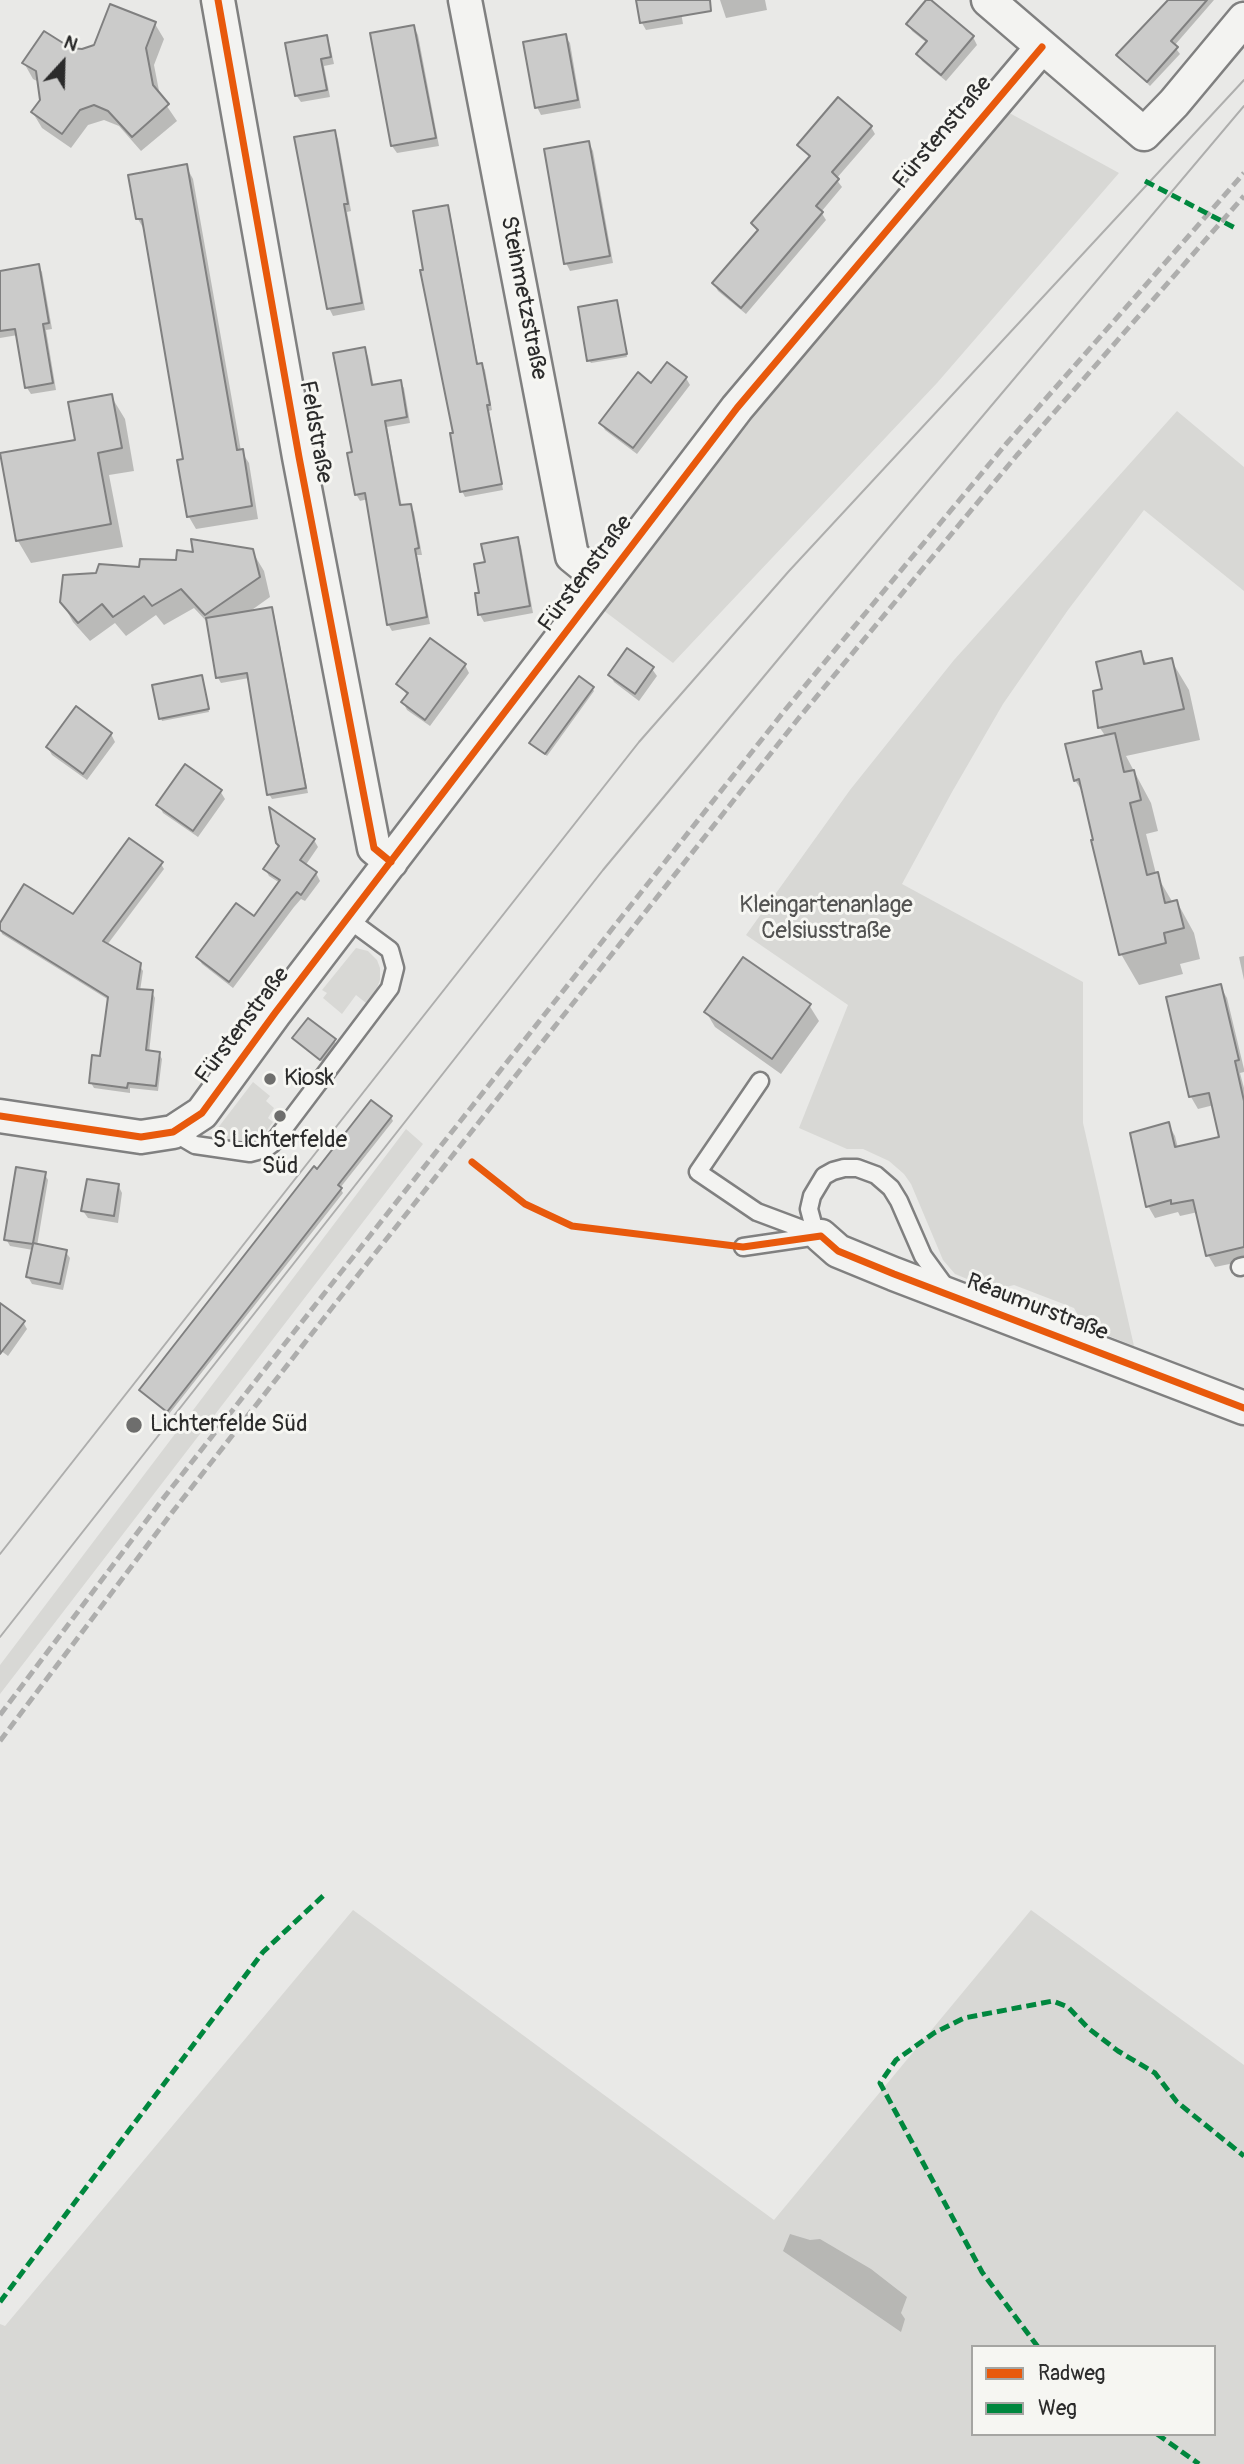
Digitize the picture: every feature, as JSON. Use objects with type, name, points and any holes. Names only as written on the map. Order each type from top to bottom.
[{"type":"street","name":"Feldstraße","points":[[218,0],[299,457],[374,848],[391,862]]},
{"type":"street","name":"Steinmetzstraße","points":[[465,0],[572,556],[604,582]]},
{"type":"street","points":[[988,0],[1144,134],[1174,103],[1244,19]]},
{"type":"street","name":"Fürstenstraße","points":[[177,1135],[202,1113],[746,397],[1042,47]]},
{"type":"street","points":[[0,1116],[125,1136],[177,1135]]},
{"type":"street","name":"Réaumurstraße","points":[[821,1236],[838,1251],[1244,1408]]},
{"type":"lane","points":[[177,1135],[195,1145],[250,1153],[265,1149],[273,1143],[390,988],[395,968],[390,950],[348,919]]},
{"type":"lane","points":[[760,1081],[698,1172],[757,1212],[821,1236]]},
{"type":"lane","name":"Réaumurstraße","points":[[821,1236],[813,1224],[809,1209],[812,1196],[824,1176],[844,1168],[857,1168],[876,1175],[891,1188],[923,1256],[953,1296]]},
{"type":"lane","points":[[743,1247],[821,1236]]},
{"type":"green space","points":[[1004,110],[1119,173],[937,383],[673,663],[599,607]]},
{"type":"green space","name":"Kleingartenanlage Celsiusstraße","points":[[1177,411],[1244,467],[1244,591],[1144,510],[1068,610],[1003,704],[902,884],[1083,982],[1083,1123],[1134,1346],[1084,1326],[1074,1308],[1014,1285],[994,1290],[955,1274],[943,1260],[911,1184],[904,1174],[889,1161],[863,1149],[847,1149],[799,1128],[848,1005],[746,935],[850,790],[954,660]]},
{"type":"green space","points":[[356,948],[368,951],[377,960],[380,980],[366,1003],[356,995],[342,1014],[323,998],[327,993],[322,990]]},
{"type":"green space","points":[[253,1082],[270,1096],[266,1101],[274,1108],[268,1118],[273,1122],[265,1133],[249,1142],[211,1137]]},
{"type":"green space","points":[[406,1129],[423,1144],[0,1694],[0,1665]]},
{"type":"green space","points":[[353,1910],[774,2220],[1031,1910],[1244,2065],[1244,2464],[0,2464],[0,2324],[5,2326]]},
{"type":"shaded area","points":[[790,2234],[810,2240],[820,2239],[871,2269],[907,2297],[901,2313],[905,2319],[901,2332],[783,2251]]},
{"type":"building","points":[[636,0],[710,0],[711,11],[640,23]]},
{"type":"building","points":[[926,0],[931,0],[974,36],[941,75],[916,54],[927,41],[906,24]]},
{"type":"building","points":[[1168,0],[1207,0],[1171,41],[1178,47],[1147,82],[1116,55]]},
{"type":"building","points":[[110,4],[156,22],[146,48],[153,85],[169,104],[132,137],[108,111],[94,105],[80,110],[62,134],[31,112],[40,100],[36,71],[22,63],[44,31],[71,48],[82,49],[94,45]]},
{"type":"building","points":[[414,25],[436,138],[391,146],[370,33]]},
{"type":"building","points":[[566,34],[578,100],[535,108],[523,42]]},
{"type":"building","points":[[327,35],[331,57],[321,59],[327,90],[295,96],[285,43]]},
{"type":"building","points":[[838,97],[872,126],[832,172],[839,179],[816,206],[823,212],[741,308],[712,283],[758,230],[751,223],[810,156],[797,145]]},
{"type":"building","points":[[335,130],[348,204],[344,204],[362,303],[327,309],[294,137]]},
{"type":"building","points":[[589,141],[610,256],[564,264],[544,149]]},
{"type":"building","points":[[187,164],[237,450],[243,449],[252,506],[187,517],[177,460],[183,459],[142,219],[136,219],[128,175]]},
{"type":"building","points":[[448,205],[477,364],[482,363],[502,484],[460,492],[450,433],[453,433],[420,270],[423,270],[413,211]]},
{"type":"building","points":[[39,264],[49,323],[43,324],[53,383],[25,388],[15,329],[0,331],[0,271]]},
{"type":"building","points":[[617,300],[627,354],[587,361],[578,307]]},
{"type":"building","points":[[365,347],[372,385],[401,380],[407,417],[385,421],[400,505],[411,504],[419,548],[415,549],[427,617],[387,625],[365,493],[355,495],[347,453],[352,452],[333,353]]},
{"type":"building","points":[[667,362],[687,377],[633,448],[599,423],[638,372],[651,383]]},
{"type":"building","points":[[112,394],[122,448],[98,453],[111,524],[16,541],[0,453],[75,440],[68,402]]},
{"type":"building","points":[[518,537],[530,606],[478,615],[475,593],[479,593],[474,564],[485,562],[481,544]]},
{"type":"building","points":[[191,539],[253,549],[260,577],[205,615],[181,589],[152,606],[144,596],[113,617],[102,604],[78,623],[60,602],[63,575],[96,573],[99,564],[139,567],[140,559],[176,560],[177,550],[193,552]]},
{"type":"building","points":[[272,607],[306,788],[267,795],[247,673],[216,678],[206,618]]},
{"type":"building","points":[[430,638],[466,664],[425,720],[401,702],[408,693],[396,684]]},
{"type":"building","points":[[627,648],[654,667],[635,694],[608,675]]},
{"type":"building","points":[[1141,651],[1144,664],[1172,658],[1184,709],[1098,728],[1093,691],[1102,689],[1096,662]]},
{"type":"building","points":[[202,675],[209,709],[159,719],[152,685]]},
{"type":"building","points":[[579,676],[594,687],[545,754],[529,743]]},
{"type":"building","points":[[76,706],[112,733],[83,774],[46,747]]},
{"type":"building","points":[[1115,733],[1124,772],[1134,770],[1141,800],[1130,803],[1147,875],[1158,872],[1165,903],[1177,900],[1184,928],[1164,933],[1166,943],[1119,955],[1079,779],[1074,781],[1065,744]]},
{"type":"building","points":[[185,764],[222,790],[193,831],[156,805]]},
{"type":"building","points":[[269,807],[315,839],[300,860],[317,872],[301,895],[297,892],[291,899],[229,982],[196,957],[236,903],[254,916],[280,880],[263,869],[279,846],[276,843]]},
{"type":"building","points":[[129,838],[163,862],[103,941],[141,963],[137,989],[153,990],[146,1050],[160,1052],[156,1086],[128,1083],[127,1088],[89,1083],[92,1055],[100,1056],[108,997],[0,930],[0,923],[24,884],[73,914]]},
{"type":"building","points":[[743,957],[811,1004],[772,1059],[704,1012]]},
{"type":"building","points":[[1221,984],[1239,1060],[1235,1061],[1244,1101],[1244,1247],[1206,1256],[1193,1200],[1171,1204],[1171,1200],[1146,1207],[1130,1133],[1169,1122],[1175,1147],[1219,1137],[1209,1093],[1189,1097],[1166,997]]},
{"type":"building","points":[[308,1018],[336,1039],[320,1060],[292,1038]]},
{"type":"building","points":[[371,1100],[392,1116],[338,1185],[342,1188],[167,1412],[139,1390],[314,1166],[317,1169]]},
{"type":"building","points":[[16,1167],[46,1172],[33,1243],[67,1250],[60,1284],[26,1277],[33,1244],[4,1240]]},
{"type":"building","points":[[87,1179],[119,1184],[114,1216],[81,1211]]},
{"type":"building","points":[[0,1303],[25,1321],[0,1354]]},
{"type":"tram line","points":[[0,1554],[639,742],[789,571],[1244,80]]},
{"type":"tram line","points":[[0,1637],[603,870],[1244,106]]},
{"type":"railway","points":[[0,1715],[162,1500],[785,710],[1006,444],[1244,173]]},
{"type":"railway","points":[[0,1741],[174,1510],[798,719],[1017,455],[1244,196]]},
{"type":"marked path","points":[[1145,181],[1237,229]]},
{"type":"marked path","points":[[0,2302],[263,1952],[324,1895]]},
{"type":"marked path","points":[[1037,2345],[982,2272],[880,2083],[896,2060],[934,2033],[964,2018],[1053,2001],[1068,2007],[1088,2028],[1118,2051],[1155,2073],[1177,2102],[1244,2156]]},
{"type":"marked path","points":[[1160,2436],[1199,2464]]},
{"type":"cycle path","points":[[218,0],[299,457],[374,848],[391,862]]},
{"type":"cycle path","points":[[0,1116],[141,1137],[173,1132],[202,1113],[275,1013],[737,408],[1042,47]]},
{"type":"cycle path","points":[[472,1162],[525,1204],[572,1226],[743,1247],[821,1236],[838,1251],[894,1274],[1244,1408]]},
{"type":"place","name":"Kiosk","points":[[270,1079]]},
{"type":"place","name":"S Lichterfelde Süd","points":[[280,1116]]},
{"type":"place","name":"Lichterfelde Süd","points":[[134,1425]]}]
